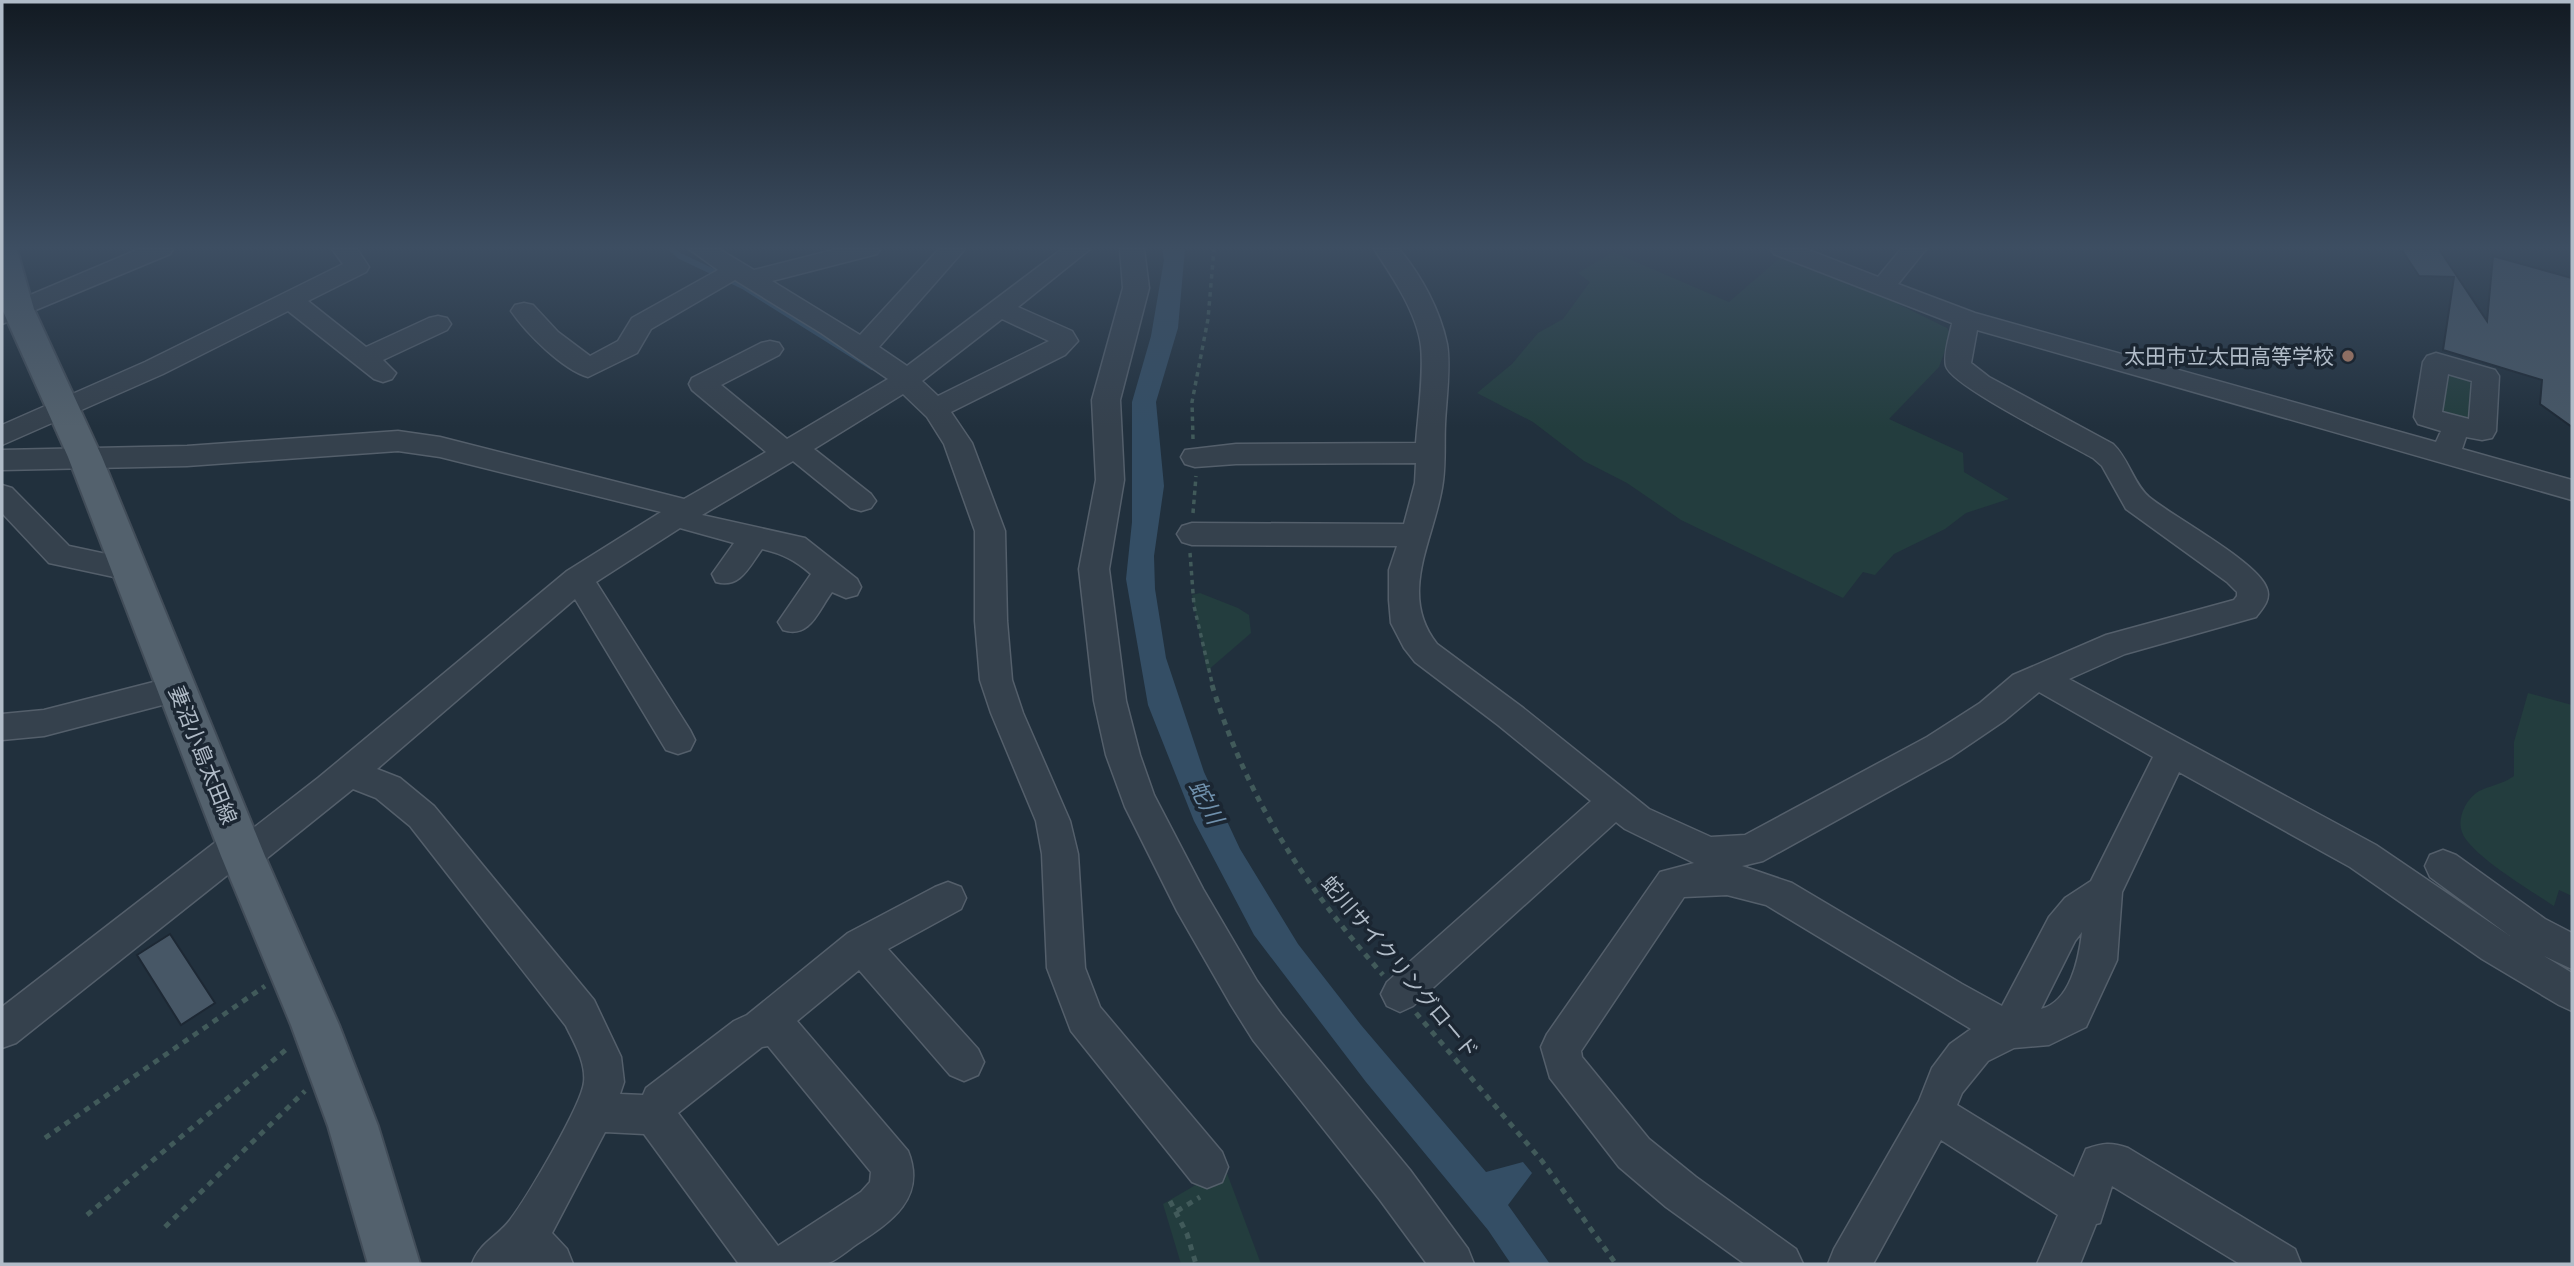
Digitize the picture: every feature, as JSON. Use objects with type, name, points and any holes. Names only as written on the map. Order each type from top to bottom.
[{"type":"main road","name":"妻沼小島太田線","points":[[10,313],[62,407],[85,457],[241,851],[315,1025],[366,1164],[394,1264]]},
{"type":"street","points":[[2,436],[154,368],[274,308]]},
{"type":"street","points":[[300,308],[373,365],[438,324]]},
{"type":"street","points":[[524,311],[549,338],[588,368],[628,346],[641,324],[674,308]]},
{"type":"street","points":[[797,308],[863,349],[906,380],[934,409],[965,457],[990,531],[991,621],[996,680],[1007,713],[1053,821],[1060,854],[1066,968],[1072,990],[1085,1018],[1207,1167]]},
{"type":"street","points":[[863,349],[897,308]]},
{"type":"street","points":[[1133,308],[1106,400],[1110,480],[1094,569],[1110,701],[1123,755],[1143,810],[1190,900],[1244,993],[1267,1027],[1395,1185],[1453,1264]]},
{"type":"street","points":[[1421,308],[1434,345],[1435,372],[1428,453],[1429,484],[1404,570],[1407,623],[1415,639],[1426,653],[1510,716],[1637,819],[1708,853],[1750,850],[1939,747],[1992,712],[2024,684],[2044,678],[2117,643],[2245,609],[2253,598],[2252,587],[2238,574],[2136,502],[2113,460],[2103,451],[1979,383],[1960,369],[1958,363],[1966,319]]},
{"type":"street","points":[[1936,308],[1966,319],[2572,490]]},
{"type":"street","points":[[2,1030],[348,772],[578,579],[682,513],[906,380],[1001,309],[1063,337],[1065,341],[1056,349],[934,409]]},
{"type":"street","points":[[770,349],[702,384],[860,501]]},
{"type":"street","points":[[2445,454],[2457,426]]},
{"type":"street","points":[[2,460],[187,456],[398,441],[440,447],[671,504],[693,523],[794,546],[839,580],[825,578],[794,622]]},
{"type":"street","points":[[1195,457],[1236,454],[1428,453]]},
{"type":"street","points":[[2,495],[60,555],[128,569]]},
{"type":"street","points":[[1192,534],[1416,535]]},
{"type":"street","points":[[727,574],[755,537]]},
{"type":"street","points":[[578,579],[678,740]]},
{"type":"street","points":[[2044,678],[2063,692],[2363,856],[2495,947],[2572,993]]},
{"type":"street","points":[[2,727],[44,723],[177,689]]},
{"type":"street","points":[[1849,1264],[1934,1113],[1946,1082],[1974,1048],[2010,1030],[2062,929],[2078,911],[2104,892],[2172,752]]},
{"type":"street","points":[[348,772],[388,788],[422,816],[580,1013],[601,1057],[604,1082],[594,1112],[536,1220],[522,1256]]},
{"type":"street","points":[[1400,995],[1614,802]]},
{"type":"street","points":[[2443,866],[2532,931],[2572,952]]},
{"type":"street","points":[[1782,1264],[1681,1192],[1634,1153],[1564,1065],[1561,1047],[1673,884],[1704,876],[1749,882],[1779,894],[1948,997],[2010,1030]]},
{"type":"street","points":[[654,1115],[660,1102],[761,1027],[861,946],[948,898]]},
{"type":"street","points":[[861,946],[964,1062]]},
{"type":"street","points":[[761,1027],[774,1027],[782,1033],[893,1167],[888,1192],[876,1207],[789,1264]]},
{"type":"street","points":[[594,1112],[654,1115]]},
{"type":"street","points":[[1934,1113],[2085,1208]]},
{"type":"street","points":[[654,1115],[765,1264]]},
{"type":"street","points":[[2058,1264],[2085,1208],[2101,1164],[2113,1163],[2280,1264]]},
{"type":"path","name":"蛇川サイクリングロード","points":[[1210,308],[1192,387],[1190,421],[1195,457],[1190,583],[1207,671],[1225,724],[1263,812],[1327,911],[1542,1161],[1616,1264]]},
{"type":"path","points":[[45,1139],[291,967]]},
{"type":"path","points":[[87,1215],[315,1025]]},
{"type":"path","points":[[165,1227],[331,1067]]},
{"type":"path","points":[[1170,1200],[1188,1234],[1196,1264]]},
{"type":"green space","points":[[1571,308],[1907,308],[1947,328],[1951,334],[1939,367],[1889,419],[1963,453],[1964,472],[2009,499],[1966,513],[1945,529],[1894,554],[1875,575],[1863,572],[1843,598],[1681,520],[1627,483],[1584,461],[1533,422],[1477,393],[1512,364],[1538,333],[1563,319]]},
{"type":"green space","points":[[2446,374],[2463,376],[2476,387],[2471,418],[2466,423],[2438,411]]},
{"type":"green space","points":[[1200,593],[1249,615],[1251,633],[1207,671],[1192,595]]},
{"type":"green space","points":[[2528,693],[2572,705],[2572,896],[2559,890],[2554,906],[2476,851],[2467,841],[2461,827],[2463,811],[2471,797],[2514,776],[2514,742]]},
{"type":"green space","points":[[1225,1168],[1261,1264],[1181,1264],[1163,1204]]},
{"type":"water","name":"蛇川","points":[[1156,308],[1180,308],[1178,328],[1156,402],[1164,486],[1154,556],[1155,589],[1166,658],[1204,772],[1240,849],[1298,944],[1361,1025],[1486,1172],[1523,1162],[1532,1173],[1508,1205],[1550,1264],[1511,1264],[1488,1230],[1366,1082],[1254,935],[1194,821],[1148,705],[1126,579],[1132,522],[1132,402],[1151,336]]},
{"type":"building","points":[[2449,308],[2478,308],[2487,321],[2488,308],[2572,308],[2572,427],[2540,404],[2542,380],[2443,350]]},
{"type":"building","points":[[170,934],[215,1003],[181,1025],[137,955]]},
{"type":"waterway","points":[[778,308],[872,367]]},
{"type":"place","name":"太田市立太田高等学校","points":[[2348,356]]}]
